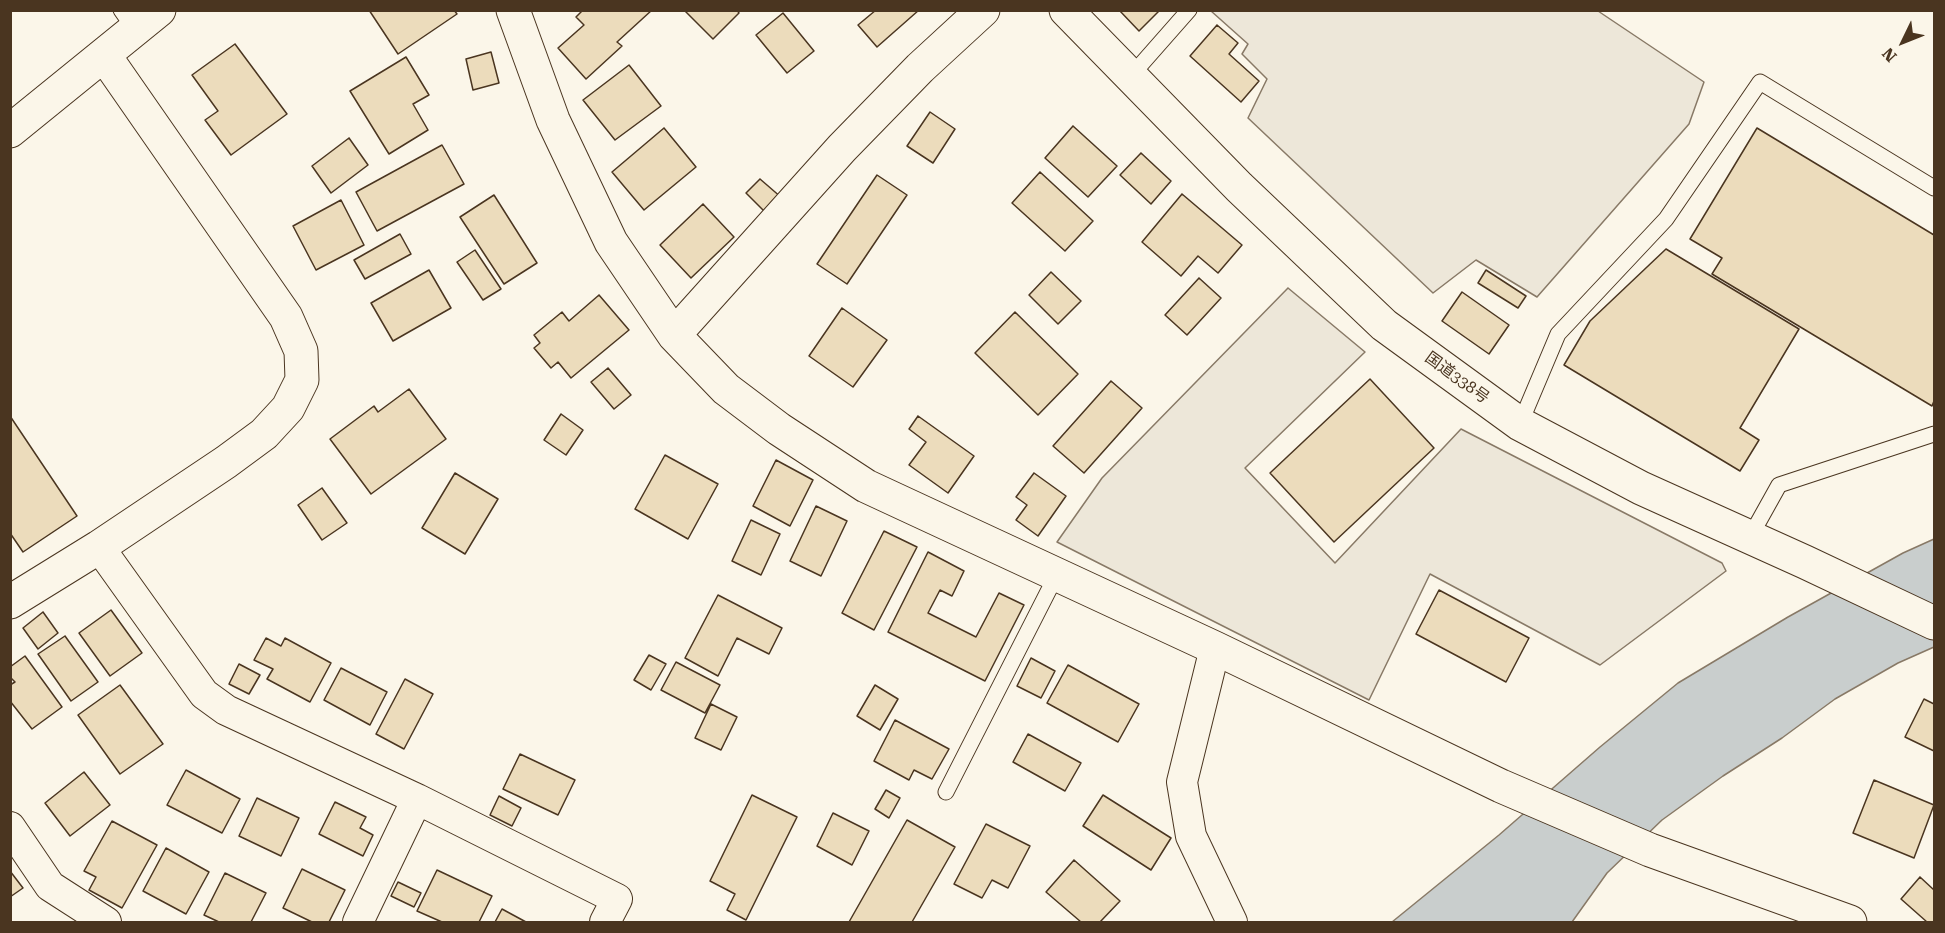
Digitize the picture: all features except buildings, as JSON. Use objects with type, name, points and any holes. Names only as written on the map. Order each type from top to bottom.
[{"type":"main road","points":[[513,10],[553,120],[611,242],[674,335],[726,389],[779,429],[866,486],[1215,648],[1501,786],[1650,850],[1850,922]]},
{"type":"main road","points":[[674,335],[842,148],[920,68],[983,10]]},
{"type":"main road","name":"国道338号","points":[[1066,10],[1239,187],[1384,326],[1520,424],[1641,488],[1935,623]]},
{"type":"main road","points":[[10,131],[105,56],[138,17]]},
{"type":"main road","points":[[10,602],[99,547],[264,434],[288,408],[302,380],[301,351],[286,317],[105,56]]},
{"type":"street","points":[[99,547],[204,694],[226,710],[417,799],[617,899],[605,922]]},
{"type":"street","points":[[1215,648],[1182,782],[1191,836],[1232,922]]},
{"type":"street","points":[[358,922],[417,799]]},
{"type":"street","points":[[10,827],[50,886],[106,922]]},
{"type":"lane","points":[[1130,77],[1189,10]]},
{"type":"lane","points":[[1520,424],[1558,334],[1666,219],[1760,82],[1935,188]]},
{"type":"lane","points":[[1750,537],[1779,485],[1935,434]]},
{"type":"lane","points":[[946,792],[1056,576]]},
{"type":"shaded area","points":[[1211,11],[1598,11],[1704,82],[1689,124],[1537,297],[1476,260],[1433,293],[1248,118],[1267,79],[1242,54],[1248,44]]},
{"type":"shaded area","points":[[1288,288],[1365,352],[1245,468],[1335,563],[1461,429],[1722,563],[1726,571],[1600,665],[1430,574],[1369,700],[1057,542],[1102,478]]},
{"type":"shaded area","points":[[1934,539],[1934,647],[1898,663],[1835,699],[1662,820],[1607,873],[1572,922],[1392,922],[1499,835],[1678,683],[1788,617],[1903,553]]}]
